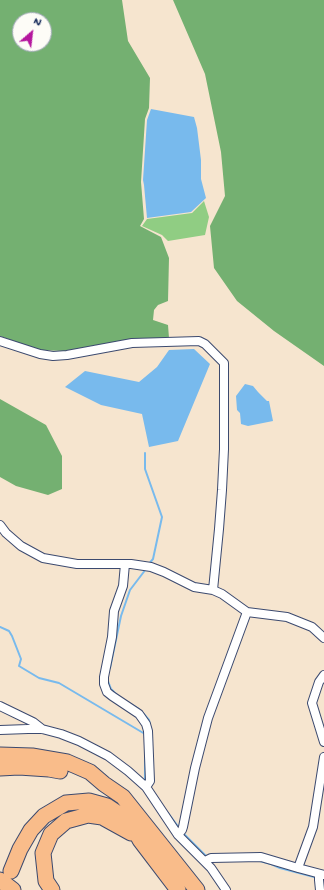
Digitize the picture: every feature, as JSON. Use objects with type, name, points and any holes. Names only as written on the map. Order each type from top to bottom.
[{"type":"highway","points":[[0,755],[32,756],[67,762],[90,772],[123,798],[197,890]]},
{"type":"highway","points":[[0,768],[19,767],[49,769],[77,775],[104,784]]},
{"type":"highway","points":[[13,890],[5,876],[31,830],[44,816],[66,803],[89,801],[107,806],[132,825],[140,840],[178,890]]},
{"type":"highway","points":[[52,890],[46,881],[43,853],[51,834],[66,821],[88,815],[102,817],[126,830],[140,840]]},
{"type":"street","points":[[0,341],[40,354],[53,356],[67,355],[132,343],[199,341],[205,344],[224,363],[224,449],[222,490],[212,590]]},
{"type":"street","points":[[0,525],[6,533],[21,546],[43,558],[77,564],[131,564],[148,567],[164,572],[194,587],[212,590],[222,594],[247,612],[288,617],[312,627],[324,638]]},
{"type":"street","points":[[125,564],[122,590],[114,611],[112,637],[104,684],[107,692],[139,714],[146,724],[149,747],[148,785]]},
{"type":"street","points":[[180,833],[208,718],[247,612]]},
{"type":"street","points":[[324,675],[319,682],[312,703],[324,742]]},
{"type":"street","points":[[0,706],[33,722],[42,730]]},
{"type":"street","points":[[0,730],[42,730],[61,734],[108,756],[148,785],[180,833],[208,860],[211,868],[226,890]]},
{"type":"street","points":[[298,868],[313,827],[314,811],[324,757]]},
{"type":"street","points":[[208,860],[261,857],[298,868],[320,877],[320,890]]},
{"type":"green space","points":[[0,0],[122,0],[128,41],[150,78],[149,108],[145,119],[141,182],[144,219],[140,226],[161,237],[169,258],[168,301],[158,305],[154,310],[153,320],[168,325],[169,338],[66,351],[39,350],[0,336]]},
{"type":"green space","points":[[173,0],[324,0],[324,366],[274,331],[237,301],[214,268],[210,226],[225,196],[221,152],[205,74]]},
{"type":"green space","points":[[204,201],[209,217],[205,235],[168,241],[162,235],[142,226],[147,219],[192,213]]},
{"type":"green space","points":[[0,399],[46,425],[62,456],[62,489],[48,495],[16,486],[0,477]]},
{"type":"water","points":[[151,109],[194,117],[201,160],[201,179],[206,198],[191,212],[147,218],[143,180],[147,120]]},
{"type":"water","points":[[194,349],[210,364],[178,441],[149,447],[142,414],[101,405],[65,387],[85,371],[139,382],[157,367],[169,350]]},
{"type":"water","points":[[245,384],[253,386],[267,401],[269,401],[273,421],[248,426],[241,424],[240,413],[237,410],[236,396]]},
{"type":"waterway","points":[[145,453],[145,469],[162,517],[153,559],[148,565]]},
{"type":"waterway","points":[[110,668],[121,616],[130,590],[146,569]]},
{"type":"waterway","points":[[0,627],[9,631],[12,636],[21,659],[19,666],[39,678],[59,683],[145,734]]},
{"type":"waterway","points":[[108,674],[108,681],[111,689],[117,695]]},
{"type":"waterway","points":[[129,703],[139,709]]},
{"type":"waterway","points":[[142,712],[149,720],[150,725]]},
{"type":"waterway","points":[[145,753],[146,782]]},
{"type":"waterway","points":[[168,813],[180,829]]},
{"type":"waterway","points":[[183,833],[208,858]]},
{"type":"waterway","points":[[256,860],[318,878]]}]
